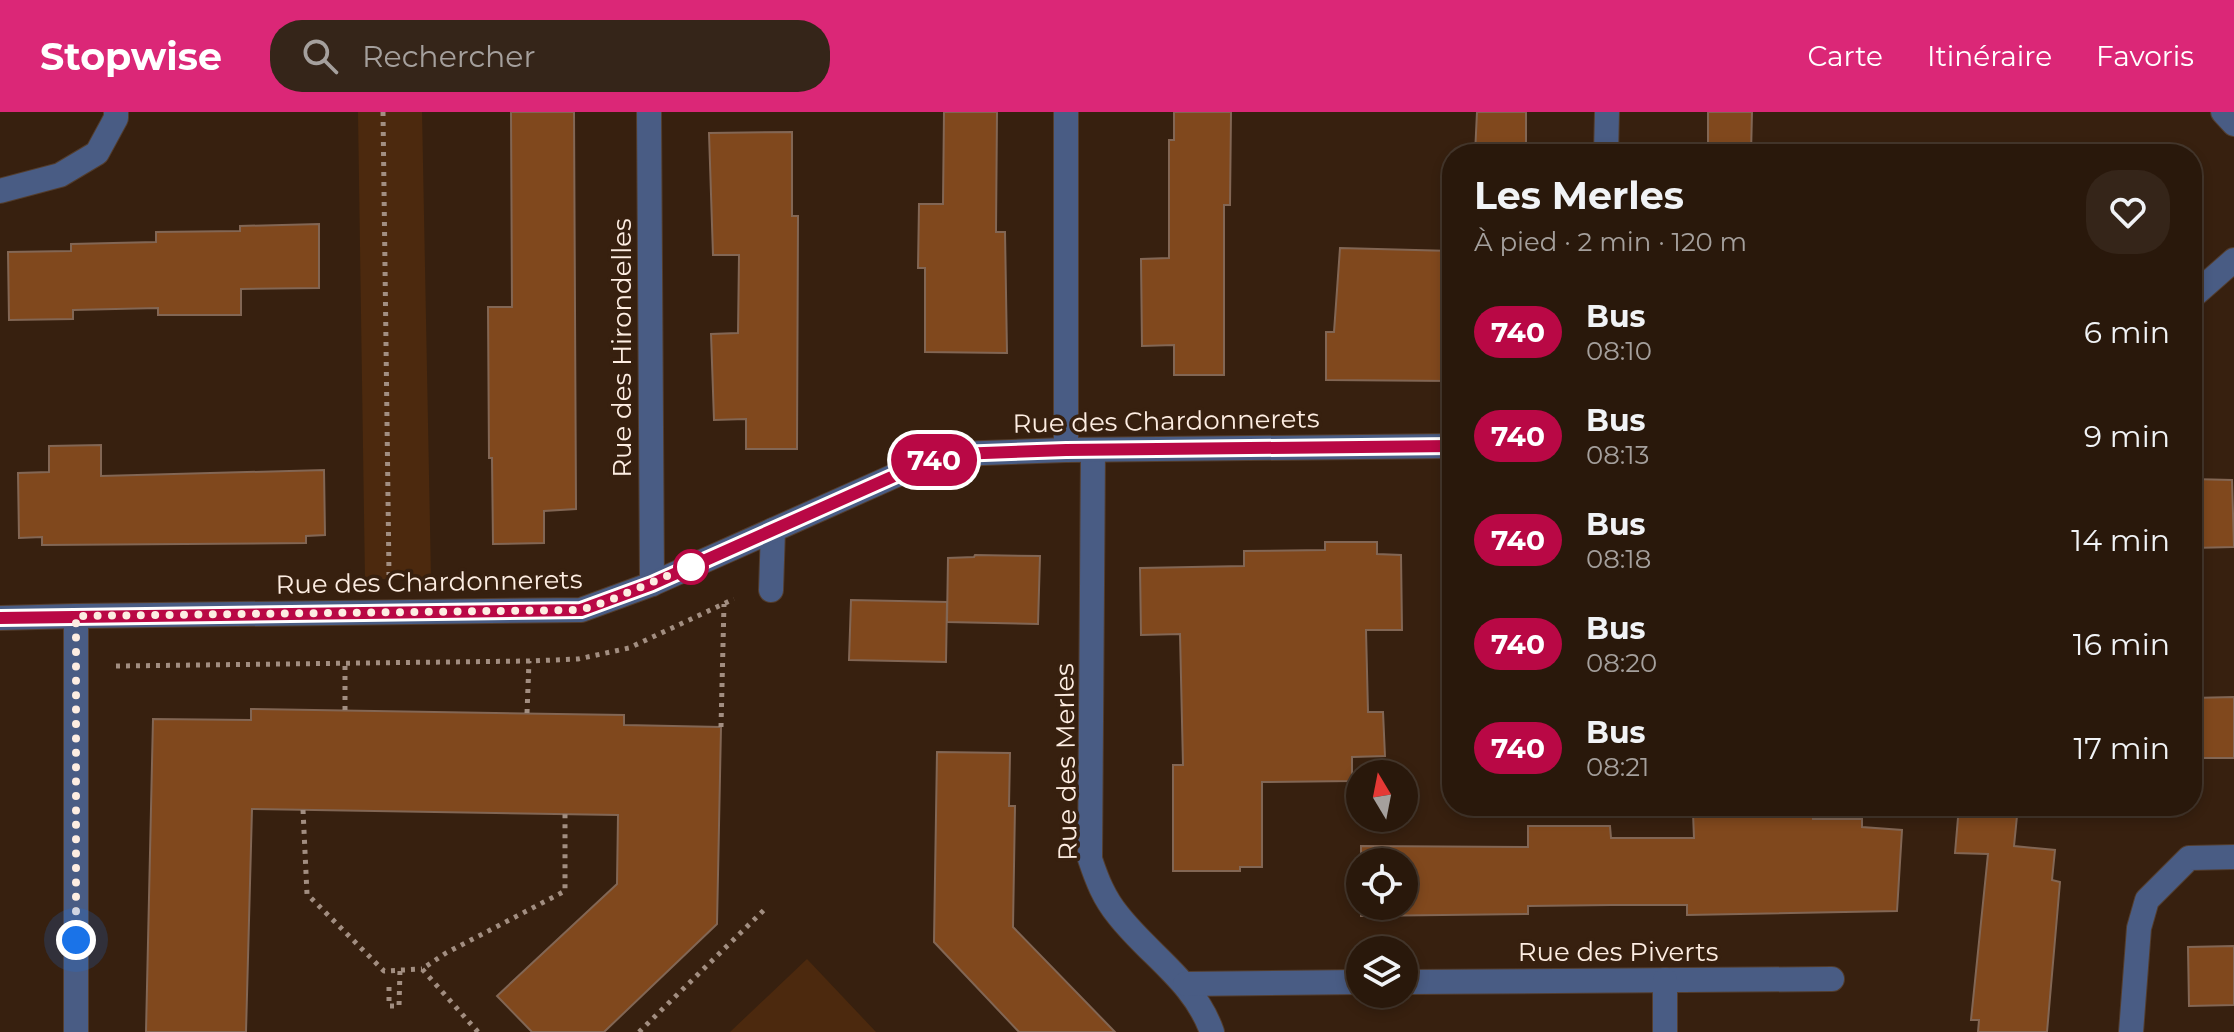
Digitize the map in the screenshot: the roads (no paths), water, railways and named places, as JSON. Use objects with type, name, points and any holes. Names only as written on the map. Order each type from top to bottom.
[{"type":"street","points":[[0,191],[60,175],[97,153],[116,118],[116,112]]},
{"type":"street","name":"Rue des Hirondelles","points":[[649,112],[652,584]]},
{"type":"street","points":[[1066,112],[1066,450]]},
{"type":"street","points":[[1606,144],[1607,112]]},
{"type":"street","points":[[2223,112],[2234,124]]},
{"type":"street","points":[[2202,288],[2234,260]]},
{"type":"street","name":"Rue des Chardonnerets","points":[[0,618],[581,610],[652,584],[903,472],[957,454],[1442,446]]},
{"type":"street","name":"Rue des Merles","points":[[1093,450],[1090,859],[1101,891],[1119,917],[1185,984],[1206,1014],[1212,1032]]},
{"type":"street","points":[[771,590],[773,530]]},
{"type":"street","points":[[76,616],[76,1032]]},
{"type":"street","points":[[2131,1032],[2139,928],[2147,900],[2189,858],[2234,857]]},
{"type":"street","name":"Rue des Piverts","points":[[1418,982],[1832,979]]},
{"type":"street","points":[[1665,980],[1665,1032]]},
{"type":"street","points":[[1185,984],[1346,982]]}]
